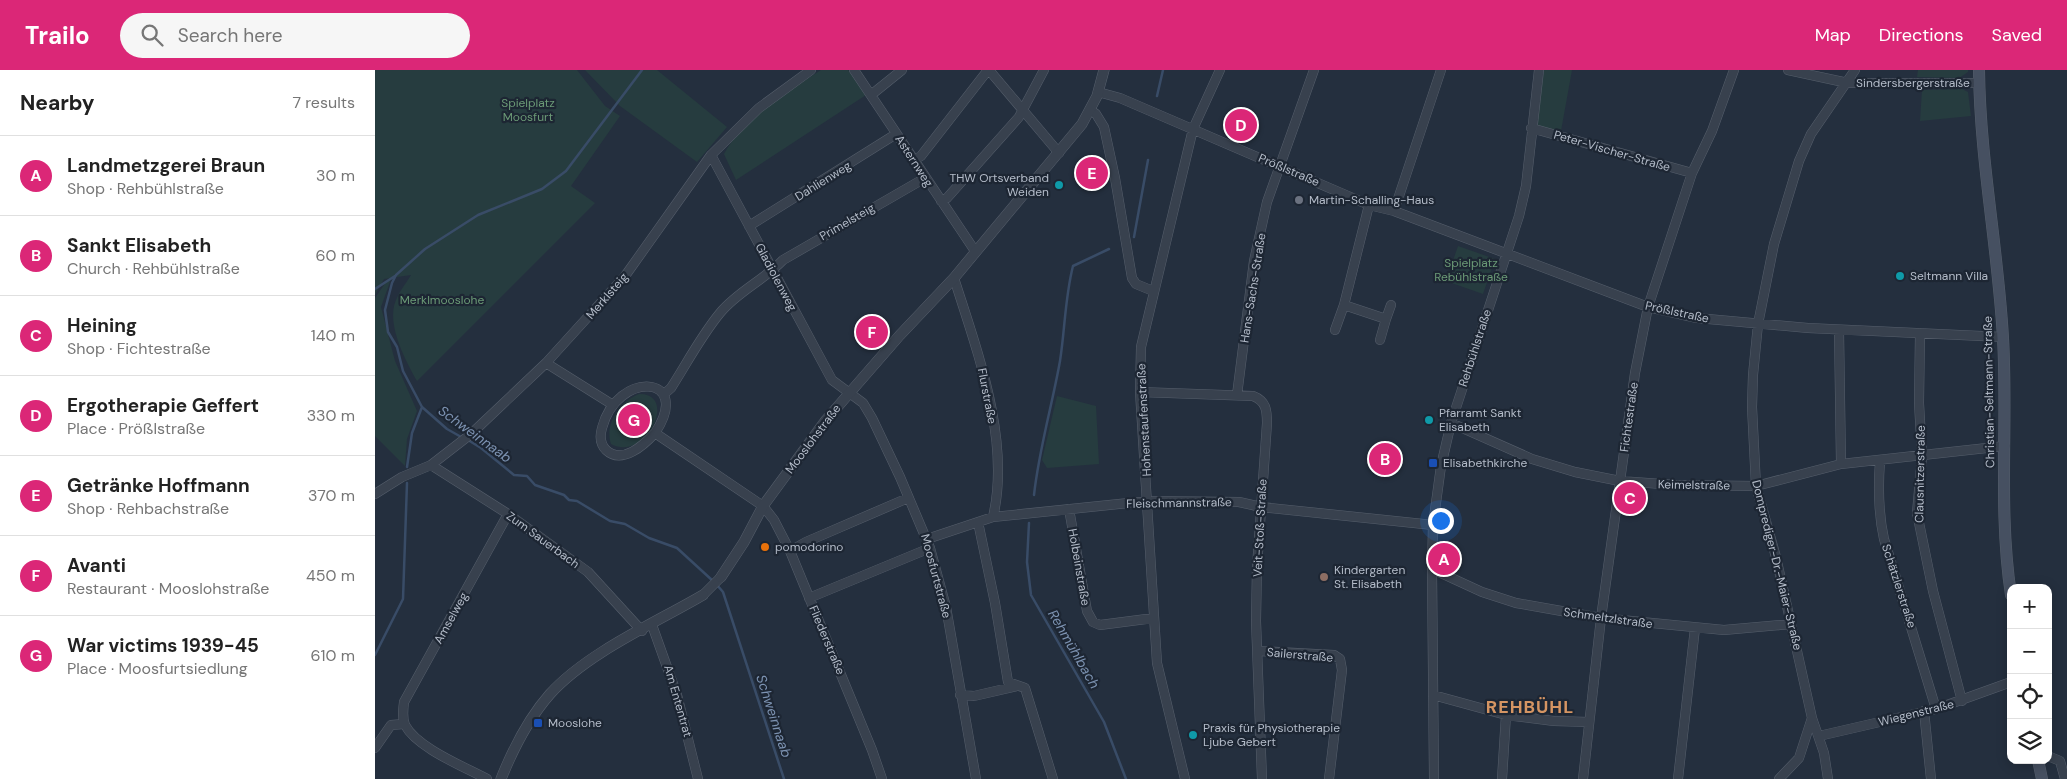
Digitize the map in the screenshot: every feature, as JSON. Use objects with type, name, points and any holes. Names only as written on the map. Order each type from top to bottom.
[{"type":"main road","name":"Christian-Seltmann-Straße","points":[[1979,70],[2003,337],[2004,541],[2010,584]]},
{"type":"main road","points":[[2039,764],[2042,779]]},
{"type":"street","name":"Merklsteig","points":[[375,494],[401,477],[431,465],[471,434],[546,363],[625,276],[711,155],[759,108],[811,70]]},
{"type":"street","name":"Asternweg","points":[[854,70],[975,252]]},
{"type":"street","points":[[871,94],[902,70]]},
{"type":"street","points":[[914,160],[921,156],[989,70],[1059,153]]},
{"type":"street","points":[[941,201],[986,155],[1019,117],[1044,70]]},
{"type":"street","name":"Mooslohstraße","points":[[501,779],[524,730],[550,694],[570,676],[594,659],[703,595],[721,577],[744,542],[763,506],[848,393],[954,278],[1082,124],[1098,92],[1104,70]]},
{"type":"street","name":"Hohenstaufenstraße","points":[[1185,779],[1157,662],[1140,392],[1141,347],[1193,128],[1220,70]]},
{"type":"street","name":"Hans-Sachs-Straße","points":[[1237,395],[1254,261],[1267,202],[1278,166],[1314,70]]},
{"type":"street","points":[[1394,211],[1441,77],[1441,70]]},
{"type":"street","name":"Rehbühlstraße","points":[[1434,779],[1432,569],[1433,525],[1441,466],[1451,423],[1507,254],[1526,186],[1539,70]]},
{"type":"street","name":"Fichtestraße","points":[[1583,779],[1601,618],[1635,373],[1648,307],[1692,173],[1712,131],[1734,70]]},
{"type":"street","name":"Sindersbergerstraße","points":[[1788,70],[1848,83],[1979,83]]},
{"type":"street","name":"Domprediger-Dr.-Maier-Straße","points":[[1828,779],[1819,736],[1812,718],[1791,624],[1756,486],[1752,407],[1758,324],[1774,244],[1799,161],[1811,134],[1848,83],[1855,70]]},
{"type":"street","name":"Prößlstraße","points":[[1098,92],[1120,98],[1193,128],[1369,205],[1394,211],[1648,307],[1697,318],[1758,324],[1839,330],[2003,337]]},
{"type":"street","points":[[1089,110],[1096,114],[1104,127],[1115,178],[1132,278],[1137,284],[1153,291]]},
{"type":"street","name":"Peter-Vischer-Straße","points":[[1531,128],[1692,173]]},
{"type":"street","name":"Dahlienweg","points":[[749,226],[896,134]]},
{"type":"street","name":"Gladiolenweg","points":[[711,155],[832,380],[848,393]]},
{"type":"street","name":"Primelsteig","points":[[663,394],[671,388],[721,312],[773,271],[783,260],[925,178]]},
{"type":"street","points":[[1335,330],[1344,305],[1369,205]]},
{"type":"street","name":"Flurstraße","points":[[954,278],[985,381],[997,448],[999,486],[993,517]]},
{"type":"street","points":[[1344,305],[1386,319]]},
{"type":"street","points":[[1380,340],[1391,305]]},
{"type":"street","points":[[1839,330],[1841,464]]},
{"type":"street","name":"Clausnitzerstraße","points":[[1919,333],[1919,403],[1922,456],[1917,513],[1921,543],[1963,701]]},
{"type":"street","points":[[546,363],[613,405]]},
{"type":"street","points":[[645,386],[658,388],[663,394],[666,402],[665,416],[655,433],[643,446],[629,453],[615,454],[606,450],[602,445],[601,434],[606,416],[613,405],[624,394],[636,387],[645,386]]},
{"type":"street","name":"Veit-Stoß-Straße","points":[[1140,392],[1237,395],[1260,398],[1265,404],[1267,412],[1257,576],[1262,779]]},
{"type":"street","name":"Moosfurtstraße","points":[[848,393],[863,403],[872,418],[928,543],[946,607],[976,779]]},
{"type":"street","name":"Keimelstraße","points":[[1451,423],[1532,459],[1575,472],[1620,482],[1676,485],[1756,486],[1841,464],[2005,446]]},
{"type":"street","points":[[655,433],[763,506]]},
{"type":"street","name":"Schätzlerstraße","points":[[1880,461],[1877,493],[1882,531],[1936,709]]},
{"type":"street","name":"Zum Sauerbach","points":[[431,465],[508,514],[588,572],[642,631]]},
{"type":"street","points":[[790,551],[806,542],[908,498]]},
{"type":"street","name":"Fleischmannstraße","points":[[809,598],[928,543],[993,517],[1148,501],[1239,502],[1261,507],[1433,525]]},
{"type":"street","name":"Fliederstraße","points":[[763,506],[774,520],[790,551],[872,750],[881,779]]},
{"type":"street","name":"Holbeinstraße","points":[[1069,509],[1087,611],[1093,622],[1100,625],[1154,618]]},
{"type":"street","name":"Amselweg","points":[[405,724],[402,714],[404,702],[508,514]]},
{"type":"street","points":[[978,522],[995,604],[1008,682],[1025,688],[1053,779]]},
{"type":"street","name":"Schmeltzlstraße","points":[[1432,569],[1482,592],[1516,603],[1601,618],[1724,630],[1791,624]]},
{"type":"street","name":"Am Ententrat","points":[[652,625],[677,695],[698,779]]},
{"type":"street","points":[[1677,779],[1695,628]]},
{"type":"street","name":"Sailerstraße","points":[[1258,651],[1334,655],[1341,659],[1342,670],[1329,779]]},
{"type":"street","name":"Wiegenstraße","points":[[1819,736],[1936,709],[1963,701],[2007,684]]},
{"type":"street","points":[[961,695],[974,696],[1019,686]]},
{"type":"street","points":[[1433,695],[1507,715],[1553,721],[1589,722]]},
{"type":"street","points":[[1925,711],[1931,779]]},
{"type":"street","points":[[1502,779],[1507,715]]},
{"type":"street","points":[[1779,779],[1799,758],[1812,718]]},
{"type":"street","points":[[375,748],[391,725],[405,724],[412,736],[487,779]]},
{"type":"street","points":[[2052,758],[2060,761],[2065,779]]},
{"type":"green space","points":[[375,70],[577,70],[605,106],[620,116],[571,186],[595,203],[417,381],[399,345],[393,315],[397,298],[411,275],[384,279],[375,295]]},
{"type":"green space","points":[[585,70],[657,70],[727,127],[697,162],[620,106]]},
{"type":"green space","points":[[821,70],[848,70],[866,95],[736,180],[724,154],[732,142],[767,107]]},
{"type":"green space","points":[[1544,70],[1572,70],[1561,131],[1536,125]]},
{"type":"green space","points":[[1918,70],[1968,70],[1968,72],[1959,78],[1917,77]]},
{"type":"green space","points":[[1962,89],[1968,92],[1971,116],[1920,121],[1922,90]]},
{"type":"green space","name":"Spielplatz Rebühlstraße","points":[[1458,246],[1495,259],[1483,294],[1446,281]]},
{"type":"green space","points":[[391,279],[381,307],[395,361],[417,411],[407,439],[405,466],[375,436],[375,298],[386,282]]},
{"type":"green space","points":[[639,394],[651,397],[656,404],[657,414],[653,426],[646,436],[636,444],[624,447],[611,444],[609,436],[612,421],[620,407]]},
{"type":"green space","points":[[1057,396],[1096,406],[1099,464],[1047,468],[1042,460]]},
{"type":"waterway","name":"Schweinnaab","points":[[463,438],[447,429],[422,407],[403,371],[397,347],[388,332],[385,310],[392,283],[396,275],[425,249],[478,215],[542,189],[566,171],[642,70]]},
{"type":"waterway","name":"Rehmühlbach","points":[[1157,96],[1163,70]]},
{"type":"waterway","name":"Rehmühlbach","points":[[1134,237],[1148,160]]},
{"type":"waterway","name":"Rehmühlbach","points":[[1034,495],[1039,461],[1060,361],[1068,289],[1073,266],[1109,249]]},
{"type":"waterway","points":[[375,289],[395,276]]},
{"type":"waterway","points":[[407,467],[412,433],[422,407]]},
{"type":"waterway","name":"Schweinnaab","points":[[468,440],[481,448],[514,475],[527,476],[535,485],[564,495],[569,500],[577,501],[610,521],[625,524],[649,538],[677,548],[713,581]]},
{"type":"waterway","points":[[375,655],[403,599],[407,483]]},
{"type":"waterway","name":"Rehmühlbach","points":[[1029,523],[1027,562],[1031,595],[1104,722],[1126,779]]},
{"type":"waterway","name":"Schweinnaab","points":[[717,585],[723,592],[784,779]]},
{"type":"place","name":"Ergotherapie Geffert","points":[[1241,125]]},
{"type":"place","name":"Getränke Hoffmann","points":[[1092,173]]},
{"type":"place","name":"THW Ortsverband Weiden","points":[[1059,185]]},
{"type":"place","name":"Martin-Schalling-Haus","points":[[1299,200]]},
{"type":"place","name":"Seltmann Villa","points":[[1900,276]]},
{"type":"place","name":"Avanti","points":[[872,332]]},
{"type":"place","name":"War victims 1939-45","points":[[634,420]]},
{"type":"place","name":"Pfarramt Sankt Elisabeth","points":[[1429,420]]},
{"type":"place","name":"Sankt Elisabeth","points":[[1385,459]]},
{"type":"place","name":"Elisabethkirche","points":[[1433,463]]},
{"type":"place","name":"Heining","points":[[1630,498]]},
{"type":"place","name":"pomodorino","points":[[765,547]]},
{"type":"place","name":"Landmetzgerei Braun","points":[[1444,559]]},
{"type":"place","name":"Kindergarten St. Elisabeth","points":[[1324,577]]},
{"type":"place","name":"Mooslohe","points":[[538,723]]},
{"type":"place","name":"Praxis für Physiotherapie Ljube Gebert","points":[[1193,735]]},
{"type":"district","name":"REHBÜHL","points":[[1530,707]]},
{"type":"park label","name":"Spielplatz Moosfurt","points":[[528,110]]},
{"type":"park label","name":"Merklmooslohe","points":[[442,300]]}]
